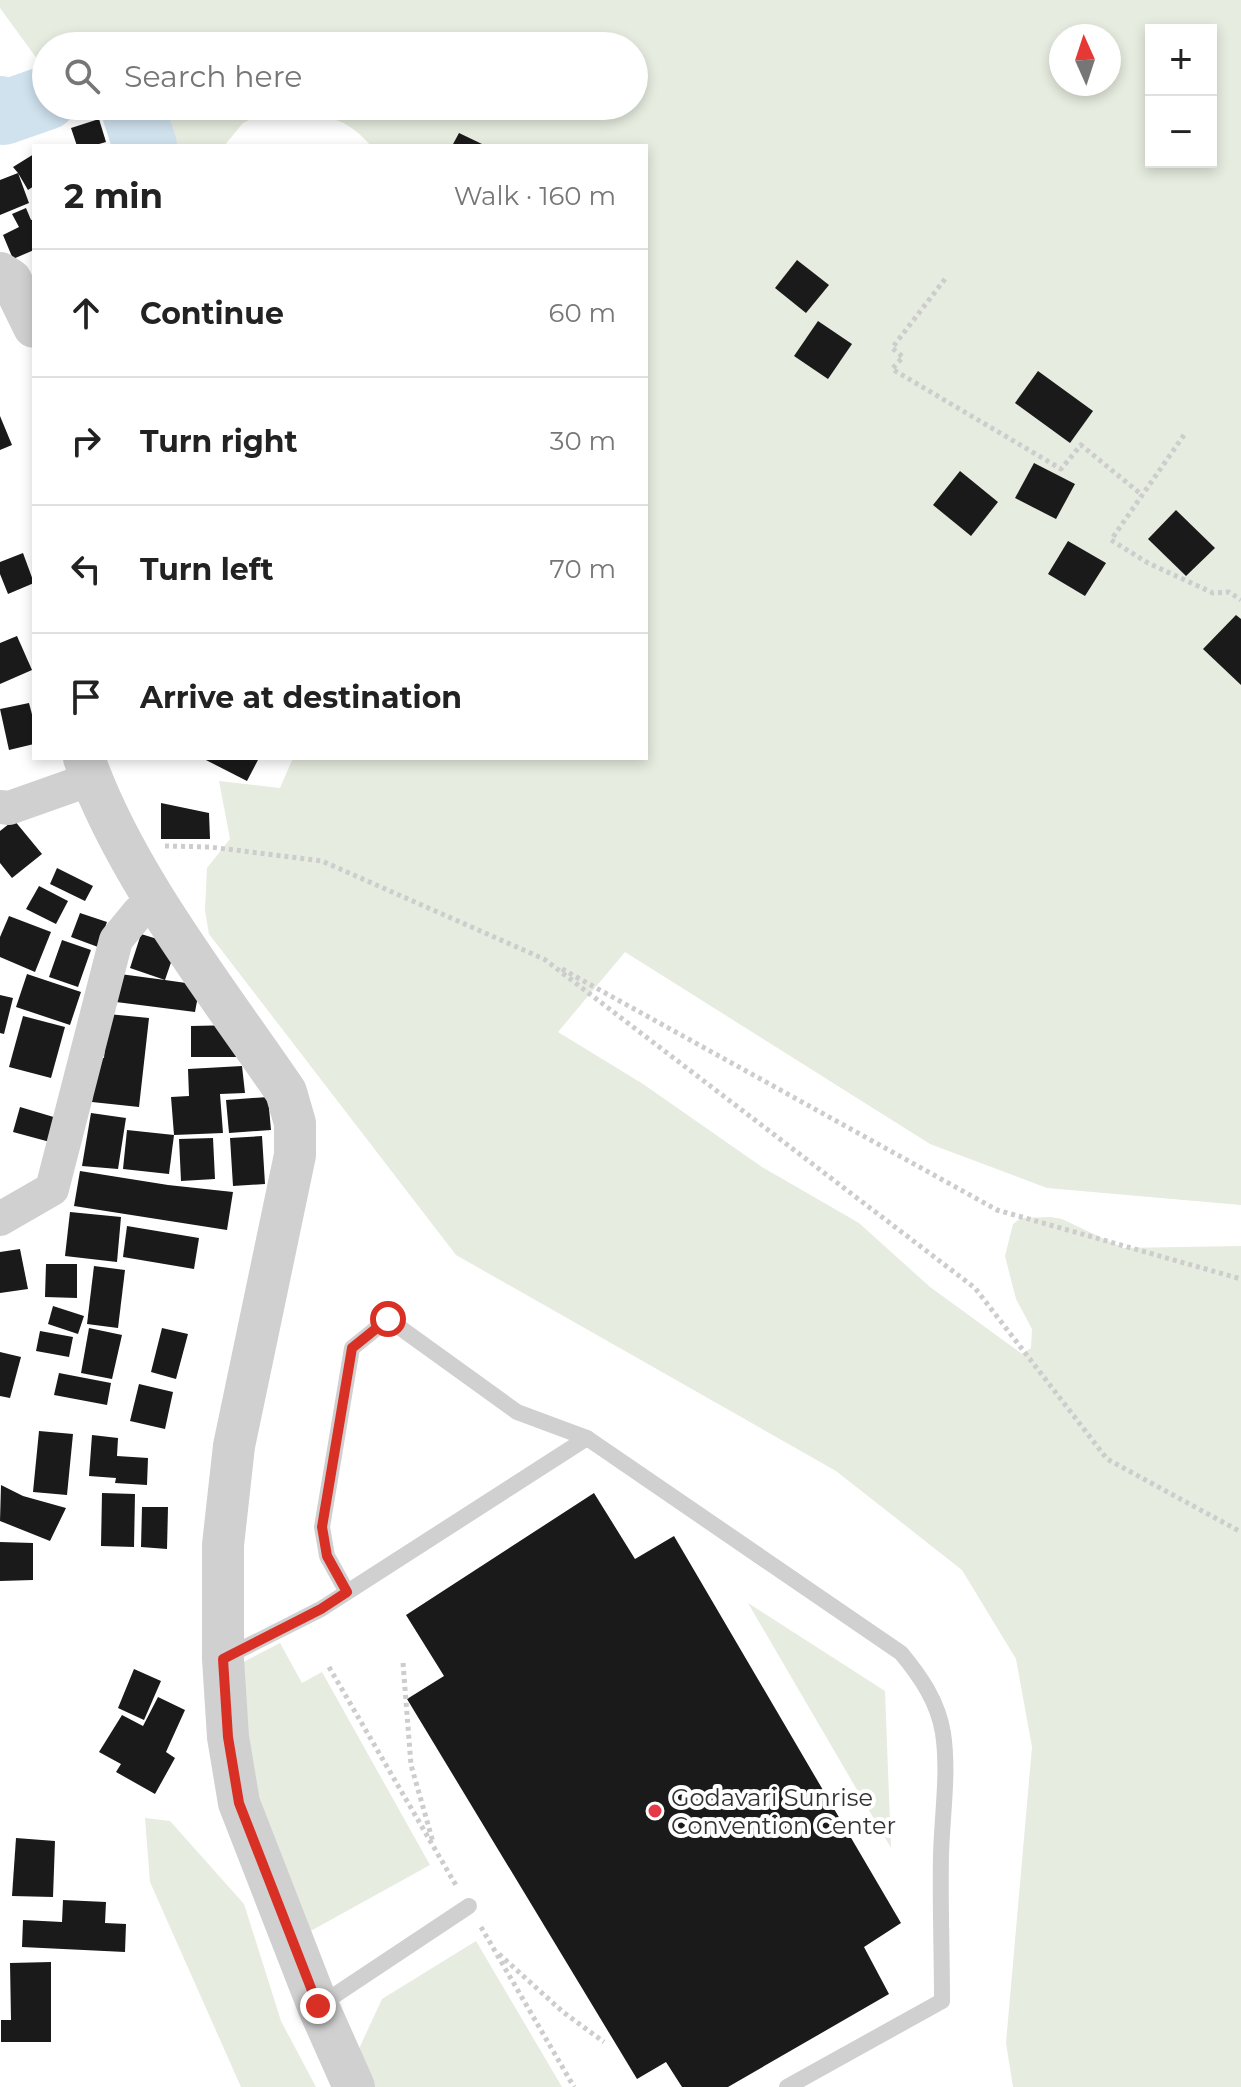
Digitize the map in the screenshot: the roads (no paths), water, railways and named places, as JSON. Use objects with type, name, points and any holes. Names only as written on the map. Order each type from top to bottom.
[{"type":"street","points":[[0,273],[11,280],[32,323]]},
{"type":"street","points":[[0,807],[9,808],[88,769],[124,845],[157,901],[286,1092],[295,1123],[295,1155],[234,1446],[223,1545],[223,1659],[228,1737],[239,1803],[318,2006],[354,2087]]},
{"type":"street","points":[[0,1219],[52,1189],[116,940],[139,912],[157,901]]},
{"type":"lane","points":[[347,1592],[327,1556],[322,1527],[352,1348],[388,1319],[517,1412],[587,1438],[901,1653],[920,1676],[934,1703],[943,1732],[942,2001],[787,2087]]},
{"type":"lane","points":[[223,1659],[321,1609],[587,1438]]},
{"type":"lane","points":[[318,2006],[469,1906]]},
{"type":"waterway","points":[[0,108],[3,113],[32,103]]},
{"type":"waterway","points":[[137,120],[144,144]]},
{"type":"place","name":"Godavari Sunrise Convention Center","points":[[655,1811]]}]
